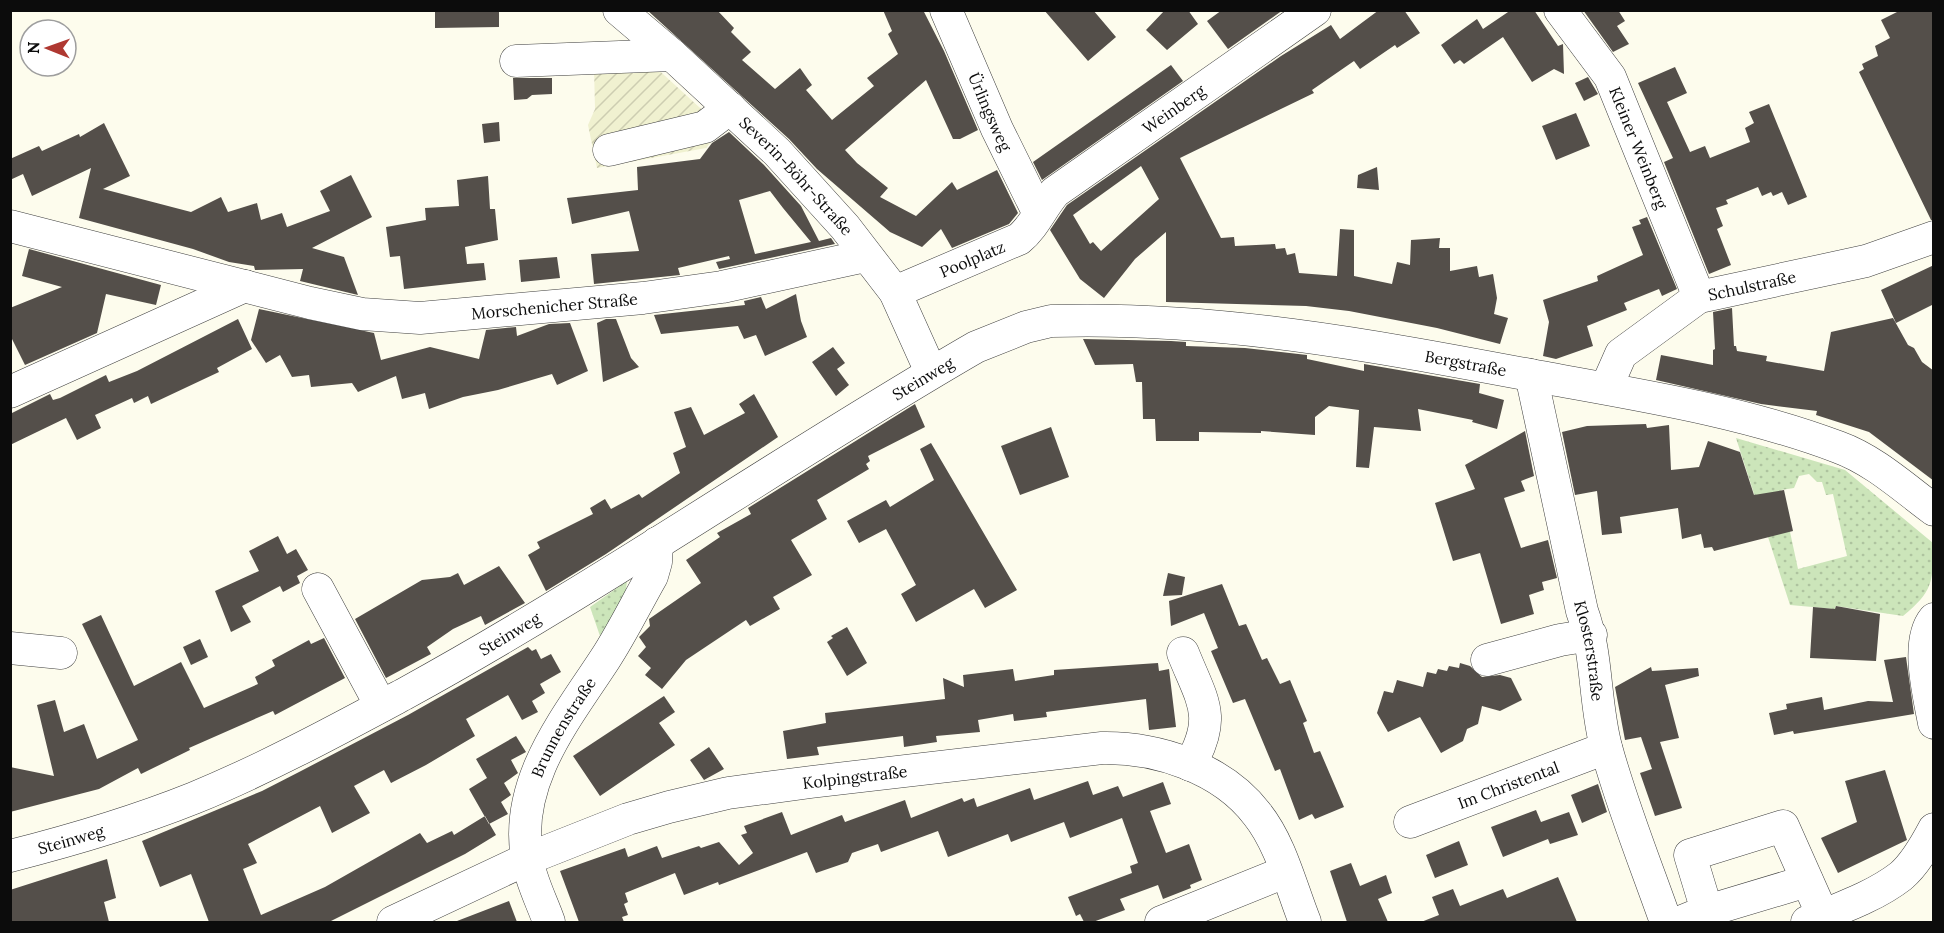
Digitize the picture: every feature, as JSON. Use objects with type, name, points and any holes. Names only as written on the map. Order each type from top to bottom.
[{"type":"street","name":"Severin-Böhr-Straße","points":[[619,10],[672,55],[777,152],[845,227],[865,256],[895,292],[931,372]]},
{"type":"street","name":"Ürlingsweg","points":[[946,10],[997,129],[1038,212]]},
{"type":"street","name":"Weinberg","points":[[1038,212],[1055,192],[1315,10]]},
{"type":"street","name":"Kleiner Weinberg","points":[[1560,10],[1610,77],[1699,297]]},
{"type":"street","points":[[516,61],[672,55]]},
{"type":"street","points":[[609,150],[705,127],[730,108]]},
{"type":"street","name":"Poolplatz","points":[[895,292],[1020,239],[1028,231],[1038,212]]},
{"type":"street","name":"Morschenicher Straße","points":[[10,226],[362,314],[420,318],[700,290],[767,279],[865,256]]},
{"type":"street","name":"Schulstraße","points":[[1606,388],[1622,354],[1699,297],[1866,261],[1934,237]]},
{"type":"street","points":[[10,392],[245,286]]},
{"type":"street","name":"Bergstraße","points":[[976,347],[1026,327],[1051,321],[1215,324],[1411,352],[1606,388],[1764,424],[1840,447],[1874,465],[1934,510]]},
{"type":"street","name":"Steinweg","points":[[10,856],[116,827],[193,798],[254,771],[381,706],[499,642],[931,372],[976,347]]},
{"type":"street","name":"Klosterstraße","points":[[1531,375],[1582,611],[1591,635],[1596,702],[1606,748],[1666,922]]},
{"type":"street","name":"Brunnenstraße","points":[[549,922],[527,859],[527,814],[535,780],[547,749],[606,658],[652,576],[656,562],[657,543]]},
{"type":"street","points":[[318,589],[381,706]]},
{"type":"street","points":[[1934,619],[1929,625],[1925,656],[1934,723]]},
{"type":"street","points":[[1487,660],[1560,640],[1591,635]]},
{"type":"street","points":[[10,648],[61,653]]},
{"type":"street","points":[[1183,654],[1206,711],[1207,727],[1202,744],[1190,765]]},
{"type":"street","name":"Kolpingstraße","points":[[393,922],[527,859],[648,813],[728,794],[811,782],[1102,748],[1128,747],[1158,753],[1190,765],[1221,782],[1257,813],[1269,832],[1305,922]]},
{"type":"street","name":"Im Christental","points":[[1410,822],[1606,748]]},
{"type":"street","points":[[1807,881],[1694,917],[1690,855],[1783,826],[1807,881],[1815,919],[1852,903],[1902,875],[1921,853],[1934,830]]},
{"type":"street","points":[[1161,922],[1285,872]]},
{"type":"green space","points":[[652,64],[722,128],[706,148],[597,168],[588,125],[595,109],[594,68]]},
{"type":"green space","points":[[1736,438],[1845,470],[1933,543],[1930,584],[1921,599],[1903,616],[1836,606],[1835,609],[1790,605]],"holes":[[[1809,474],[1817,482],[1822,482],[1826,495],[1833,494],[1847,556],[1798,569],[1781,490],[1794,488],[1799,476]]]},
{"type":"green space","points":[[627,581],[625,597],[600,636],[590,607]]},
{"type":"building","points":[[435,10],[499,10],[499,27],[435,28]]},
{"type":"building","points":[[647,10],[717,10],[734,28],[731,32],[751,52],[742,60],[775,89],[800,68],[812,85],[806,90],[832,120],[874,86],[867,78],[898,54],[888,34],[892,31],[883,10],[923,10],[944,51],[978,130],[960,139],[953,139],[926,80],[845,150],[888,188],[880,197],[916,216],[952,182],[957,190],[997,170],[1018,213],[1009,224],[952,248],[941,229],[922,247],[890,232],[817,169],[789,139]]},
{"type":"building","points":[[1044,10],[1093,10],[1116,37],[1088,61]]},
{"type":"building","points":[[1165,10],[1188,10],[1198,24],[1167,50],[1146,30]]},
{"type":"building","points":[[1222,10],[1283,10],[1228,49],[1207,21]]},
{"type":"building","points":[[1379,10],[1404,10],[1420,33],[1397,48],[1395,45],[1360,69],[1354,61],[1312,90],[1314,93],[1180,158],[1221,238],[1234,237],[1235,246],[1275,244],[1276,249],[1285,248],[1287,255],[1295,253],[1299,273],[1337,276],[1340,229],[1354,230],[1354,276],[1392,284],[1397,262],[1410,265],[1411,240],[1440,238],[1439,248],[1450,248],[1450,271],[1477,266],[1479,277],[1493,274],[1497,298],[1494,314],[1508,318],[1500,344],[1437,328],[1349,311],[1306,306],[1166,302],[1166,232],[1135,259],[1104,298],[1080,279],[1050,230],[1067,205],[1281,56],[1331,25],[1340,39]],"holes":[[[1141,166],[1159,199],[1101,251],[1093,242],[1090,244],[1073,215]]]},
{"type":"building","points":[[1511,10],[1534,10],[1558,46],[1563,44],[1564,74],[1554,69],[1532,82],[1503,37],[1464,64],[1460,60],[1454,64],[1441,45],[1477,19],[1483,29]]},
{"type":"building","points":[[1583,10],[1618,10],[1625,21],[1617,26],[1629,44],[1613,52]]},
{"type":"building","points":[[1901,10],[1934,10],[1934,220],[1931,220],[1859,72],[1864,69],[1862,64],[1878,56],[1875,46],[1890,38],[1881,20]]},
{"type":"building","points":[[1171,65],[1183,81],[1042,180],[1033,162]]},
{"type":"building","points":[[1675,67],[1687,93],[1667,102],[1690,152],[1705,146],[1710,158],[1750,142],[1745,128],[1754,123],[1749,112],[1769,104],[1807,197],[1788,205],[1782,192],[1773,196],[1771,192],[1762,196],[1758,187],[1726,200],[1728,204],[1716,208],[1723,226],[1717,229],[1731,265],[1709,274],[1664,162],[1673,158],[1638,83]]},
{"type":"building","points":[[1588,77],[1598,94],[1584,101],[1575,83]]},
{"type":"building","points":[[513,78],[552,78],[552,94],[532,95],[527,99],[514,100]]},
{"type":"building","points":[[1576,113],[1590,146],[1556,160],[1542,126]]},
{"type":"building","points":[[499,122],[500,141],[484,143],[482,124]]},
{"type":"building","points":[[104,123],[130,176],[103,189],[191,212],[221,197],[228,212],[257,203],[261,220],[282,213],[287,227],[330,211],[320,191],[351,175],[372,217],[312,248],[344,257],[358,295],[300,281],[303,269],[255,270],[254,266],[229,262],[193,249],[79,218],[91,168],[32,196],[23,174],[10,180],[10,159],[39,146],[42,151],[79,134],[80,137]]},
{"type":"building","points":[[729,132],[764,165],[801,206],[819,241],[831,238],[835,244],[719,269],[716,262],[730,259],[729,256],[678,268],[680,275],[594,284],[591,254],[639,251],[629,211],[572,224],[567,198],[638,190],[637,167],[700,159],[712,143]],"holes":[[[770,191],[811,242],[755,254],[739,200]]]},
{"type":"building","points":[[1377,167],[1379,190],[1357,188],[1358,175]]},
{"type":"building","points":[[488,176],[490,209],[495,209],[498,240],[465,247],[467,264],[484,263],[486,280],[404,289],[400,256],[390,257],[386,227],[426,220],[425,208],[459,206],[457,180]]},
{"type":"building","points":[[1647,217],[1677,289],[1662,296],[1659,289],[1624,303],[1627,310],[1587,326],[1593,346],[1556,359],[1543,356],[1549,322],[1543,300],[1598,281],[1597,276],[1643,255],[1632,227],[1641,224],[1639,220]]},
{"type":"building","points":[[29,249],[161,285],[156,305],[106,294],[97,333],[25,365],[10,335],[10,308],[62,287],[22,276]]},
{"type":"building","points":[[557,257],[560,278],[521,282],[519,260]]},
{"type":"building","points":[[1934,265],[1934,304],[1896,323],[1881,290]]},
{"type":"building","points":[[796,294],[801,321],[807,337],[765,356],[756,335],[744,339],[738,326],[661,334],[654,315],[745,305],[744,301],[761,297],[766,309]]},
{"type":"building","points":[[1732,308],[1734,346],[1737,351],[1767,356],[1766,361],[1824,371],[1831,332],[1893,318],[1908,345],[1914,348],[1922,362],[1934,371],[1934,481],[1869,432],[1816,415],[1817,411],[1761,404],[1656,380],[1661,355],[1713,365],[1713,350],[1715,349],[1713,312]]},
{"type":"building","points":[[259,309],[374,333],[381,360],[430,347],[479,359],[486,330],[516,327],[517,336],[549,324],[570,323],[588,371],[557,385],[552,374],[498,390],[463,397],[429,409],[425,393],[402,399],[396,376],[358,392],[352,383],[311,387],[309,375],[292,377],[280,355],[266,363],[251,340]]},
{"type":"building","points":[[238,319],[252,349],[217,368],[219,372],[151,404],[148,396],[134,403],[132,398],[95,415],[101,428],[77,440],[66,418],[10,445],[10,414],[50,394],[53,400],[60,398],[106,375],[109,382],[137,371]]},
{"type":"building","points":[[606,319],[616,319],[631,358],[639,367],[603,382],[597,323]]},
{"type":"building","points":[[1083,339],[1186,342],[1186,346],[1245,348],[1307,355],[1307,359],[1364,371],[1364,364],[1480,384],[1479,393],[1504,400],[1497,429],[1472,422],[1473,420],[1418,409],[1421,431],[1374,427],[1369,468],[1356,467],[1359,410],[1329,406],[1315,417],[1315,435],[1261,431],[1261,433],[1199,432],[1199,441],[1156,441],[1155,419],[1143,419],[1142,382],[1136,382],[1133,364],[1095,365]]},
{"type":"building","points":[[833,347],[845,363],[837,369],[849,385],[836,396],[812,362]]},
{"type":"building","points":[[754,394],[778,437],[606,554],[546,591],[528,555],[540,548],[537,542],[593,514],[590,508],[605,499],[611,509],[639,494],[642,498],[680,473],[673,453],[686,447],[674,412],[691,407],[704,435],[745,413],[739,404]]},
{"type":"building","points":[[915,404],[925,427],[868,456],[870,461],[866,464],[869,469],[817,500],[827,519],[791,540],[812,575],[773,597],[780,609],[750,626],[746,620],[686,660],[662,689],[645,675],[651,668],[638,656],[646,647],[639,637],[650,626],[649,619],[701,583],[686,560],[720,537],[717,533],[751,514],[748,508]]},
{"type":"building","points":[[1646,424],[1647,428],[1669,425],[1671,470],[1699,467],[1708,441],[1740,452],[1754,495],[1784,490],[1793,531],[1714,551],[1712,547],[1704,548],[1701,534],[1682,539],[1678,508],[1620,517],[1622,533],[1602,535],[1597,491],[1575,495],[1562,432],[1587,426]]},
{"type":"building","points":[[1051,427],[1069,477],[1020,495],[1001,446]]},
{"type":"building","points":[[1525,431],[1534,476],[1521,481],[1525,491],[1504,498],[1521,548],[1548,540],[1557,578],[1542,582],[1544,590],[1529,595],[1534,614],[1501,624],[1480,553],[1453,561],[1435,503],[1475,489],[1465,465]]},
{"type":"building","points":[[931,443],[1017,590],[985,608],[974,589],[916,622],[901,594],[916,585],[886,529],[859,543],[847,521],[886,500],[890,507],[934,480],[920,449]]},
{"type":"building","points":[[278,536],[287,554],[296,549],[308,570],[297,576],[300,583],[283,592],[280,586],[242,606],[251,622],[231,632],[215,591],[259,571],[249,551]]},
{"type":"building","points":[[499,566],[525,603],[485,625],[481,616],[453,629],[427,647],[431,654],[386,678],[355,619],[422,580],[450,577],[458,573],[464,585]]},
{"type":"building","points":[[1168,573],[1185,577],[1182,595],[1163,596]]},
{"type":"building","points":[[1222,584],[1239,626],[1246,624],[1262,660],[1267,658],[1280,684],[1290,680],[1307,721],[1303,723],[1314,753],[1320,751],[1344,807],[1315,819],[1312,814],[1299,820],[1280,769],[1275,771],[1245,699],[1233,703],[1211,651],[1218,648],[1204,613],[1171,626],[1169,601]]},
{"type":"building","points":[[1836,606],[1880,614],[1876,661],[1810,658],[1813,607],[1835,609]]},
{"type":"building","points":[[101,615],[134,686],[181,662],[204,708],[258,684],[255,677],[275,666],[272,660],[309,640],[311,644],[324,638],[345,678],[275,715],[273,711],[189,748],[190,750],[141,774],[138,768],[99,789],[10,812],[10,767],[54,776],[37,705],[55,700],[64,732],[84,724],[97,759],[138,740],[82,624]]},
{"type":"building","points":[[847,627],[867,663],[847,676],[827,642],[833,638],[831,636]]},
{"type":"building","points":[[200,639],[208,657],[191,665],[183,647]]},
{"type":"building","points":[[528,647],[532,651],[536,649],[541,659],[551,654],[561,672],[540,684],[545,693],[532,701],[538,712],[522,720],[508,695],[466,719],[475,736],[426,765],[391,783],[384,770],[354,786],[370,813],[332,833],[320,806],[248,844],[257,863],[243,869],[261,915],[325,887],[420,833],[427,843],[452,831],[454,835],[485,816],[496,835],[465,854],[329,922],[209,922],[191,874],[160,887],[142,841],[262,791],[408,715]]},
{"type":"building","points":[[1906,657],[1914,714],[1794,734],[1793,731],[1774,735],[1769,713],[1787,709],[1786,704],[1822,697],[1824,710],[1868,701],[1893,702],[1884,660]]},
{"type":"building","points":[[1158,663],[1159,671],[1169,669],[1176,727],[1149,730],[1146,699],[1046,712],[1047,717],[1014,721],[1013,714],[978,720],[980,732],[936,736],[937,742],[904,747],[903,736],[817,747],[819,755],[787,759],[783,731],[826,723],[825,713],[945,699],[943,678],[964,687],[963,675],[1013,669],[1015,681],[1054,675],[1054,670]]},
{"type":"building","points":[[1460,663],[1470,666],[1482,677],[1500,675],[1511,678],[1522,700],[1500,711],[1482,706],[1478,724],[1467,729],[1463,741],[1441,753],[1420,717],[1388,732],[1377,713],[1384,691],[1393,693],[1397,680],[1423,687],[1427,672],[1436,674],[1438,669],[1447,671],[1449,666],[1459,668]]},
{"type":"building","points":[[1651,667],[1652,671],[1698,668],[1699,676],[1665,685],[1679,738],[1660,742],[1682,808],[1655,816],[1640,773],[1652,769],[1641,737],[1625,740],[1615,687]]},
{"type":"building","points":[[664,696],[675,712],[659,723],[675,745],[600,796],[573,756]]},
{"type":"building","points":[[516,736],[526,752],[511,760],[518,773],[504,783],[511,795],[501,802],[508,814],[489,824],[469,789],[487,778],[476,759]]},
{"type":"building","points":[[709,747],[724,769],[704,780],[690,760]]},
{"type":"building","points":[[1885,770],[1907,840],[1838,873],[1821,838],[1857,822],[1845,781]]},
{"type":"building","points":[[1088,781],[1093,795],[1118,786],[1123,797],[1163,782],[1171,804],[1150,811],[1166,853],[1189,844],[1202,880],[1190,885],[1191,888],[1163,899],[1158,885],[1120,899],[1125,910],[1093,922],[1084,922],[1080,914],[1076,916],[1068,897],[1132,873],[1130,866],[1138,863],[1122,818],[1070,838],[1064,822],[1011,842],[1008,834],[948,857],[938,831],[881,852],[878,844],[852,853],[848,862],[816,873],[807,852],[719,885],[718,882],[684,895],[675,873],[625,893],[628,902],[624,904],[628,915],[622,917],[624,922],[579,922],[560,871],[625,848],[628,857],[657,846],[662,858],[719,842],[739,865],[753,853],[741,835],[747,833],[744,826],[782,812],[791,835],[842,815],[845,822],[905,800],[911,818],[962,798],[964,802],[974,798],[977,807],[1030,788],[1034,800]]},
{"type":"building","points":[[1598,784],[1607,812],[1582,823],[1571,795]]},
{"type":"building","points":[[1536,810],[1541,822],[1569,812],[1578,835],[1550,844],[1548,839],[1503,857],[1491,827]]},
{"type":"building","points":[[1459,841],[1468,865],[1435,878],[1426,855]]},
{"type":"building","points":[[107,859],[116,898],[104,902],[109,922],[10,922],[10,890]]},
{"type":"building","points":[[1351,863],[1360,886],[1386,875],[1392,893],[1378,899],[1388,922],[1347,922],[1330,871]]},
{"type":"building","points":[[1558,877],[1577,922],[1421,922],[1439,915],[1432,897],[1453,889],[1460,906],[1503,889],[1507,898]]},
{"type":"building","points":[[509,901],[517,922],[457,922],[457,921]]}]
